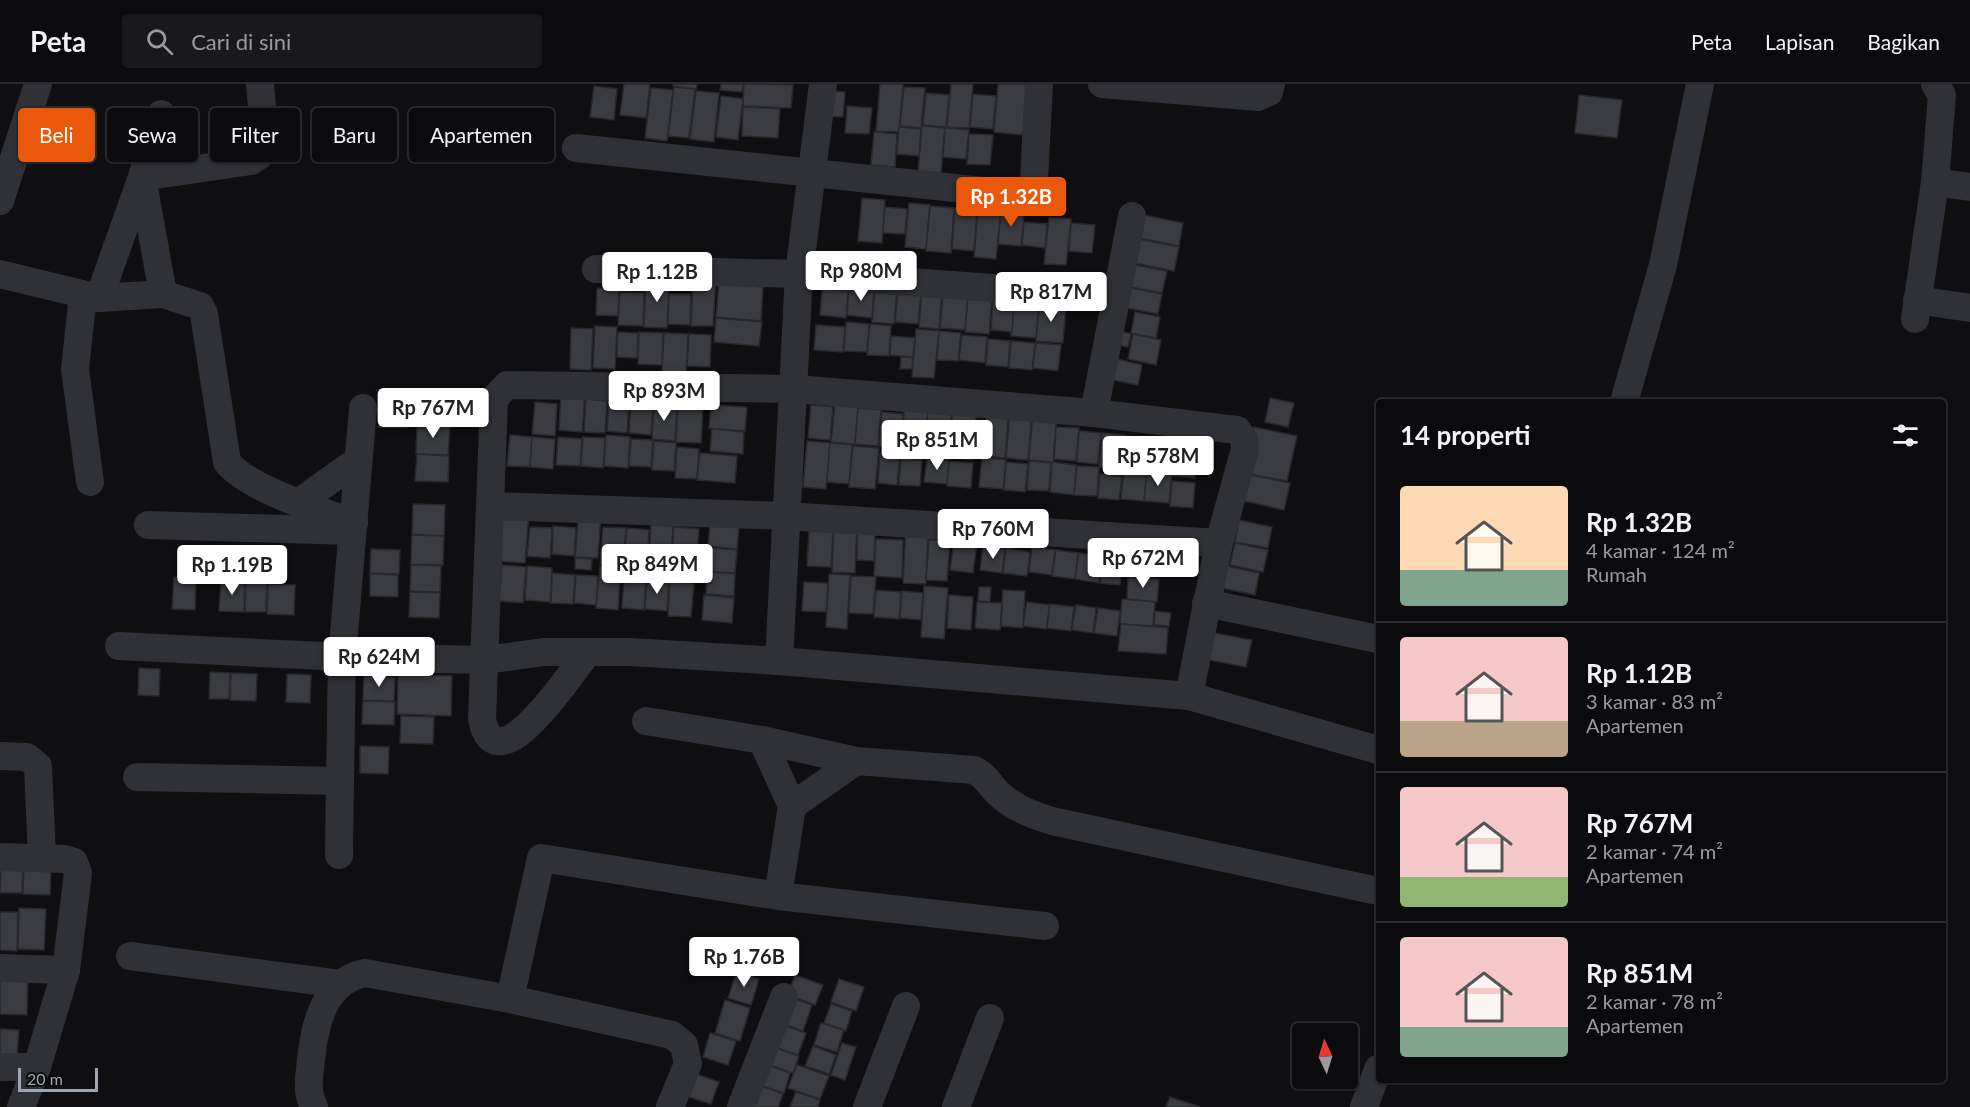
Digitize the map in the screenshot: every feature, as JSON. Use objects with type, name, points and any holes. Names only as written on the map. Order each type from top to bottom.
[{"type":"street","points":[[0,201],[38,84]]},
{"type":"street","points":[[260,84],[262,108]]},
{"type":"street","points":[[274,108],[279,84]]},
{"type":"street","points":[[779,661],[785,516],[795,389],[799,274],[823,84]]},
{"type":"street","points":[[576,148],[811,185],[1021,195],[1029,191],[1034,180],[1039,84]]},
{"type":"street","points":[[1102,84],[1258,97],[1269,92],[1271,84]]},
{"type":"street","points":[[1624,399],[1663,265],[1700,84]]},
{"type":"street","points":[[1935,84],[1942,95],[1935,182],[1916,310],[1970,308]]},
{"type":"street","points":[[90,482],[75,369],[91,296],[147,162]]},
{"type":"street","points":[[142,177],[244,162]]},
{"type":"street","points":[[142,177],[163,294]]},
{"type":"street","points":[[1935,182],[1970,187]]},
{"type":"street","points":[[1094,413],[1132,216]]},
{"type":"street","points":[[596,269],[799,274],[1116,297]]},
{"type":"street","points":[[0,274],[91,296],[163,294],[200,306],[204,314],[227,462],[234,471],[273,491],[354,527]]},
{"type":"street","points":[[588,652],[530,724],[506,742],[496,742],[484,730],[482,719],[494,399],[507,385],[795,389],[1094,413],[1237,430],[1244,439],[1245,449],[1219,543],[1189,696]]},
{"type":"street","points":[[339,855],[342,657],[363,408]]},
{"type":"street","points":[[273,491],[357,461]]},
{"type":"street","points":[[491,506],[785,516],[1219,543]]},
{"type":"street","points":[[148,525],[354,527]]},
{"type":"street","points":[[1206,603],[1376,639]]},
{"type":"street","points":[[119,646],[342,657],[485,660],[543,652],[588,652],[779,661],[1189,696],[1376,749]]},
{"type":"street","points":[[646,721],[762,740],[856,761],[974,770],[982,774],[997,792],[1020,811],[1376,896]]},
{"type":"street","points":[[762,740],[792,807],[778,896]]},
{"type":"street","points":[[0,756],[27,757],[38,766],[42,858]]},
{"type":"street","points":[[792,807],[856,761]]},
{"type":"street","points":[[137,777],[340,781]]},
{"type":"street","points":[[0,857],[42,858],[74,862],[78,873],[66,970],[37,1067],[21,1107]]},
{"type":"street","points":[[510,999],[541,858],[778,896],[1045,926]]},
{"type":"street","points":[[130,956],[340,984]]},
{"type":"street","points":[[0,968],[66,970]]},
{"type":"street","points":[[314,1107],[308,1091],[314,1027],[327,1001],[340,984],[350,976],[365,973],[510,999],[672,1035],[684,1045],[688,1064],[670,1107]]},
{"type":"street","points":[[741,1107],[784,997]]},
{"type":"street","points":[[867,1107],[906,1006]]},
{"type":"street","points":[[956,1107],[990,1018]]},
{"type":"street","points":[[0,1067],[37,1067]]},
{"type":"street","points":[[1364,1107],[1376,1074]]},
{"type":"building","points":[[624,84],[650,84],[646,118],[620,115]]},
{"type":"building","points":[[673,84],[697,84],[696,89],[673,86]]},
{"type":"building","points":[[721,84],[743,84],[742,92],[720,90]]},
{"type":"building","points":[[744,84],[793,85],[791,108],[743,106]]},
{"type":"building","points":[[880,84],[903,84],[899,132],[876,131]]},
{"type":"building","points":[[951,84],[973,84],[969,128],[947,127]]},
{"type":"building","points":[[998,84],[1027,84],[1023,135],[994,132]]},
{"type":"building","points":[[594,86],[617,89],[614,120],[590,117]]},
{"type":"building","points":[[674,87],[695,89],[689,138],[668,136]]},
{"type":"building","points":[[904,87],[925,88],[921,128],[900,126]]},
{"type":"building","points":[[651,88],[673,90],[667,141],[645,138]]},
{"type":"building","points":[[696,91],[719,93],[714,142],[690,139]]},
{"type":"building","points":[[828,91],[845,92],[843,117],[826,116]]},
{"type":"building","points":[[926,93],[949,95],[946,127],[923,125]]},
{"type":"building","points":[[973,94],[996,96],[993,129],[970,127]]},
{"type":"building","points":[[1579,95],[1622,100],[1617,138],[1575,133]]},
{"type":"building","points":[[721,96],[743,99],[738,140],[716,137]]},
{"type":"building","points":[[847,106],[872,108],[869,134],[845,133]]},
{"type":"building","points":[[743,107],[780,109],[778,138],[742,136]]},
{"type":"building","points":[[922,126],[945,128],[941,173],[918,171]]},
{"type":"building","points":[[899,127],[921,129],[919,156],[897,154]]},
{"type":"building","points":[[945,128],[969,130],[966,159],[943,157]]},
{"type":"building","points":[[874,132],[897,134],[895,167],[871,165]]},
{"type":"building","points":[[969,134],[993,135],[990,165],[967,164]]},
{"type":"building","points":[[862,198],[885,200],[882,243],[858,241]]},
{"type":"building","points":[[909,203],[930,205],[926,249],[905,247]]},
{"type":"building","points":[[930,206],[954,208],[951,253],[926,251]]},
{"type":"building","points":[[885,207],[907,209],[905,234],[883,233]]},
{"type":"building","points":[[955,208],[977,210],[974,251],[952,249]]},
{"type":"building","points":[[978,208],[1001,210],[996,259],[974,257]]},
{"type":"building","points":[[1001,211],[1024,212],[1021,246],[998,244]]},
{"type":"building","points":[[1139,214],[1183,223],[1179,246],[1134,237]]},
{"type":"building","points":[[1049,217],[1071,219],[1066,265],[1044,264]]},
{"type":"building","points":[[1024,222],[1047,224],[1045,248],[1022,245]]},
{"type":"building","points":[[1071,223],[1095,225],[1092,253],[1069,251]]},
{"type":"building","points":[[1133,238],[1179,247],[1174,271],[1129,262]]},
{"type":"building","points":[[1135,265],[1167,271],[1162,293],[1131,287]]},
{"type":"building","points":[[693,277],[716,278],[713,326],[691,326]]},
{"type":"building","points":[[823,277],[849,279],[846,318],[820,315]]},
{"type":"building","points":[[646,278],[669,279],[667,328],[644,327]]},
{"type":"building","points":[[719,283],[763,287],[761,321],[716,317]]},
{"type":"building","points":[[849,286],[874,289],[872,318],[847,315]]},
{"type":"building","points":[[597,288],[619,289],[618,316],[596,315]]},
{"type":"building","points":[[875,288],[897,290],[894,324],[872,322]]},
{"type":"building","points":[[1130,288],[1162,294],[1158,314],[1127,308]]},
{"type":"building","points":[[898,291],[921,293],[918,324],[895,322]]},
{"type":"building","points":[[922,291],[942,292],[939,329],[919,327]]},
{"type":"building","points":[[620,292],[644,293],[643,326],[618,325]]},
{"type":"building","points":[[669,294],[691,294],[690,325],[668,324]]},
{"type":"building","points":[[943,294],[968,296],[965,330],[940,328]]},
{"type":"building","points":[[968,295],[992,296],[989,334],[965,332]]},
{"type":"building","points":[[1015,299],[1039,301],[1036,338],[1011,336]]},
{"type":"building","points":[[993,301],[1014,302],[1012,332],[991,330]]},
{"type":"building","points":[[1040,302],[1066,304],[1063,343],[1036,341]]},
{"type":"building","points":[[1135,312],[1160,317],[1156,338],[1131,333]]},
{"type":"building","points":[[716,318],[762,322],[759,346],[714,342]]},
{"type":"building","points":[[846,322],[869,324],[867,352],[844,351]]},
{"type":"building","points":[[870,324],[891,326],[889,356],[867,355]]},
{"type":"building","points":[[816,325],[845,327],[843,352],[814,350]]},
{"type":"building","points":[[595,326],[617,327],[615,369],[593,368]]},
{"type":"building","points":[[571,328],[593,329],[591,370],[570,369]]},
{"type":"building","points":[[916,329],[939,331],[934,378],[912,377]]},
{"type":"building","points":[[1115,330],[1131,334],[1128,347],[1112,344]]},
{"type":"building","points":[[939,331],[961,333],[958,361],[937,360]]},
{"type":"building","points":[[618,332],[638,333],[637,358],[617,357]]},
{"type":"building","points":[[639,332],[663,333],[662,365],[638,364]]},
{"type":"building","points":[[664,333],[688,334],[686,373],[662,372]]},
{"type":"building","points":[[689,334],[711,335],[710,367],[687,366]]},
{"type":"building","points":[[1133,334],[1161,340],[1156,365],[1128,359]]},
{"type":"building","points":[[962,335],[987,337],[985,363],[959,360]]},
{"type":"building","points":[[891,336],[915,338],[913,357],[890,355]]},
{"type":"building","points":[[988,339],[1010,341],[1008,367],[986,365]]},
{"type":"building","points":[[1011,341],[1035,343],[1032,370],[1009,368]]},
{"type":"building","points":[[1036,343],[1061,345],[1058,371],[1033,368]]},
{"type":"building","points":[[901,357],[913,358],[912,369],[900,369]]},
{"type":"building","points":[[1117,359],[1142,365],[1138,385],[1113,380]]},
{"type":"building","points":[[679,390],[704,392],[701,443],[676,442]]},
{"type":"building","points":[[561,392],[585,394],[582,432],[559,430]]},
{"type":"building","points":[[419,396],[451,397],[449,425],[418,424]]},
{"type":"building","points":[[1270,398],[1294,403],[1288,427],[1265,422]]},
{"type":"building","points":[[586,399],[607,401],[605,433],[584,432]]},
{"type":"building","points":[[905,400],[929,402],[924,457],[901,455]]},
{"type":"building","points":[[380,401],[409,402],[408,428],[379,427]]},
{"type":"building","points":[[609,401],[629,402],[627,433],[607,431]]},
{"type":"building","points":[[929,401],[952,403],[948,459],[924,457]]},
{"type":"building","points":[[535,402],[557,404],[555,436],[532,434]]},
{"type":"building","points":[[631,402],[653,404],[651,435],[629,433]]},
{"type":"building","points":[[953,403],[977,405],[972,460],[949,458]]},
{"type":"building","points":[[654,404],[677,406],[675,441],[652,439]]},
{"type":"building","points":[[711,405],[747,407],[745,431],[709,428]]},
{"type":"building","points":[[811,405],[833,407],[830,440],[808,438]]},
{"type":"building","points":[[835,405],[858,407],[855,444],[831,442]]},
{"type":"building","points":[[987,406],[1009,408],[1005,458],[983,456]]},
{"type":"building","points":[[858,408],[881,410],[878,446],[855,444]]},
{"type":"building","points":[[1010,410],[1032,412],[1028,460],[1006,458]]},
{"type":"building","points":[[882,412],[903,414],[900,448],[879,446]]},
{"type":"building","points":[[1033,413],[1057,414],[1053,462],[1029,460]]},
{"type":"building","points":[[417,424],[450,425],[448,455],[416,454]]},
{"type":"building","points":[[1056,427],[1079,428],[1076,461],[1054,459]]},
{"type":"building","points":[[1254,427],[1297,436],[1287,481],[1244,473]]},
{"type":"building","points":[[712,429],[744,432],[743,454],[710,451]]},
{"type":"building","points":[[1079,431],[1101,433],[1098,464],[1077,462]]},
{"type":"building","points":[[1102,433],[1125,435],[1123,469],[1099,467]]},
{"type":"building","points":[[510,435],[532,437],[530,467],[507,466]]},
{"type":"building","points":[[606,435],[630,437],[628,468],[604,466]]},
{"type":"building","points":[[1126,436],[1149,438],[1146,469],[1123,467]]},
{"type":"building","points":[[532,437],[555,439],[553,469],[530,467]]},
{"type":"building","points":[[558,437],[582,439],[580,466],[556,465]]},
{"type":"building","points":[[583,437],[605,438],[603,468],[581,466]]},
{"type":"building","points":[[631,439],[653,440],[651,467],[629,466]]},
{"type":"building","points":[[1150,439],[1175,440],[1172,467],[1147,465]]},
{"type":"building","points":[[1176,440],[1198,442],[1195,478],[1172,476]]},
{"type":"building","points":[[654,441],[676,443],[674,471],[652,470]]},
{"type":"building","points":[[807,441],[830,443],[826,489],[803,487]]},
{"type":"building","points":[[830,443],[852,445],[849,484],[827,482]]},
{"type":"building","points":[[853,446],[879,448],[875,489],[849,487]]},
{"type":"building","points":[[677,447],[699,449],[697,479],[675,478]]},
{"type":"building","points":[[700,453],[737,456],[735,483],[697,480]]},
{"type":"building","points":[[880,453],[900,455],[897,485],[878,483]]},
{"type":"building","points":[[417,454],[449,456],[448,482],[415,481]]},
{"type":"building","points":[[982,457],[1006,460],[1003,489],[979,487]]},
{"type":"building","points":[[901,458],[922,460],[920,486],[899,485]]},
{"type":"building","points":[[927,459],[949,460],[947,484],[924,482]]},
{"type":"building","points":[[949,461],[973,463],[971,488],[947,486]]},
{"type":"building","points":[[1029,461],[1051,463],[1049,491],[1027,490]]},
{"type":"building","points":[[1006,462],[1028,464],[1025,492],[1004,490]]},
{"type":"building","points":[[1052,462],[1076,465],[1074,495],[1050,492]]},
{"type":"building","points":[[1077,466],[1099,467],[1097,496],[1074,495]]},
{"type":"building","points":[[1124,468],[1147,470],[1144,501],[1121,499]]},
{"type":"building","points":[[1147,471],[1172,473],[1169,503],[1144,501]]},
{"type":"building","points":[[1100,474],[1122,476],[1119,500],[1098,498]]},
{"type":"building","points":[[1246,474],[1290,483],[1284,510],[1240,500]]},
{"type":"building","points":[[1172,481],[1195,483],[1193,508],[1170,506]]},
{"type":"building","points":[[413,504],[445,505],[444,536],[412,534]]},
{"type":"building","points":[[499,509],[529,512],[525,563],[495,561]]},
{"type":"building","points":[[579,511],[601,513],[598,558],[575,557]]},
{"type":"building","points":[[1239,520],[1272,527],[1268,548],[1235,542]]},
{"type":"building","points":[[834,521],[857,522],[855,573],[832,572]]},
{"type":"building","points":[[710,524],[739,526],[737,549],[708,546]]},
{"type":"building","points":[[651,525],[673,526],[671,558],[649,557]]},
{"type":"building","points":[[553,526],[576,528],[574,556],[552,554]]},
{"type":"building","points":[[530,527],[552,528],[550,558],[527,556]]},
{"type":"building","points":[[603,527],[626,528],[623,566],[600,564]]},
{"type":"building","points":[[674,527],[699,529],[696,564],[671,563]]},
{"type":"building","points":[[906,527],[928,528],[926,584],[903,583]]},
{"type":"building","points":[[627,528],[649,530],[647,561],[624,559]]},
{"type":"building","points":[[809,531],[833,532],[831,567],[807,566]]},
{"type":"building","points":[[858,531],[875,532],[874,561],[857,560]]},
{"type":"building","points":[[412,535],[444,536],[443,565],[411,564]]},
{"type":"building","points":[[876,539],[903,540],[902,578],[874,576]]},
{"type":"building","points":[[929,540],[950,541],[947,581],[926,580]]},
{"type":"building","points":[[954,540],[977,543],[973,573],[950,570]]},
{"type":"building","points":[[1235,543],[1268,550],[1263,572],[1230,565]]},
{"type":"building","points":[[1125,545],[1156,547],[1154,578],[1123,575]]},
{"type":"building","points":[[983,546],[1005,549],[1002,573],[980,570]]},
{"type":"building","points":[[1032,547],[1055,550],[1052,575],[1029,572]]},
{"type":"building","points":[[708,548],[737,550],[735,573],[706,571]]},
{"type":"building","points":[[1006,548],[1030,552],[1027,576],[1003,573]]},
{"type":"building","points":[[371,549],[400,550],[399,574],[370,573]]},
{"type":"building","points":[[1056,550],[1078,553],[1075,579],[1052,576]]},
{"type":"building","points":[[1079,553],[1102,556],[1099,583],[1075,579]]},
{"type":"building","points":[[1104,556],[1123,559],[1120,585],[1100,583]]},
{"type":"building","points":[[575,558],[592,559],[591,570],[575,569]]},
{"type":"building","points":[[634,560],[646,561],[645,572],[633,571]]},
{"type":"building","points":[[1217,564],[1259,573],[1255,595],[1212,586]]},
{"type":"building","points":[[411,565],[441,566],[440,592],[410,591]]},
{"type":"building","points":[[502,565],[526,567],[523,603],[499,601]]},
{"type":"building","points":[[527,566],[552,568],[550,602],[525,600]]},
{"type":"building","points":[[600,566],[621,568],[618,610],[596,608]]},
{"type":"building","points":[[670,569],[695,571],[694,581],[670,580]]},
{"type":"building","points":[[707,572],[735,574],[734,596],[706,594]]},
{"type":"building","points":[[552,573],[575,575],[573,604],[551,603]]},
{"type":"building","points":[[370,574],[398,575],[398,597],[370,596]]},
{"type":"building","points":[[829,574],[850,575],[847,629],[826,627]]},
{"type":"building","points":[[576,575],[598,576],[596,605],[574,603]]},
{"type":"building","points":[[851,576],[876,577],[873,614],[849,613]]},
{"type":"building","points":[[174,577],[196,578],[195,610],[172,609]]},
{"type":"building","points":[[624,577],[646,579],[644,610],[622,608]]},
{"type":"building","points":[[1128,577],[1159,579],[1157,602],[1127,599]]},
{"type":"building","points":[[647,579],[669,580],[667,611],[645,609]]},
{"type":"building","points":[[221,581],[245,581],[244,612],[219,611]]},
{"type":"building","points":[[670,581],[694,583],[691,617],[668,616]]},
{"type":"building","points":[[246,582],[267,582],[266,612],[245,612]]},
{"type":"building","points":[[804,582],[828,583],[826,612],[802,611]]},
{"type":"building","points":[[268,584],[295,585],[294,615],[267,614]]},
{"type":"building","points":[[924,586],[948,588],[944,639],[921,637]]},
{"type":"building","points":[[979,587],[991,587],[990,602],[978,601]]},
{"type":"building","points":[[876,590],[901,592],[899,619],[874,617]]},
{"type":"building","points":[[1003,590],[1025,591],[1023,628],[1001,626]]},
{"type":"building","points":[[902,591],[923,593],[921,620],[900,618]]},
{"type":"building","points":[[410,592],[440,593],[439,618],[409,617]]},
{"type":"building","points":[[704,595],[734,598],[732,623],[702,620]]},
{"type":"building","points":[[949,595],[973,597],[971,630],[947,628]]},
{"type":"building","points":[[1122,599],[1155,602],[1153,626],[1120,624]]},
{"type":"building","points":[[977,602],[1002,603],[1000,630],[975,628]]},
{"type":"building","points":[[1027,602],[1050,605],[1046,629],[1023,626]]},
{"type":"building","points":[[1050,604],[1074,607],[1071,631],[1047,628]]},
{"type":"building","points":[[1076,605],[1096,608],[1093,633],[1072,630]]},
{"type":"building","points":[[1098,608],[1120,611],[1117,636],[1094,633]]},
{"type":"building","points":[[1155,611],[1171,613],[1169,626],[1154,625]]},
{"type":"building","points":[[1121,624],[1168,628],[1166,654],[1118,651]]},
{"type":"building","points":[[1203,631],[1252,640],[1246,667],[1198,658]]},
{"type":"building","points":[[139,668],[160,669],[159,696],[138,695]]},
{"type":"building","points":[[210,672],[230,673],[229,699],[209,699]]},
{"type":"building","points":[[231,673],[257,674],[256,701],[230,700]]},
{"type":"building","points":[[287,674],[311,675],[310,703],[286,702]]},
{"type":"building","points":[[398,674],[452,676],[451,716],[397,714]]},
{"type":"building","points":[[364,676],[395,677],[394,701],[363,700]]},
{"type":"building","points":[[363,701],[395,702],[394,725],[362,724]]},
{"type":"building","points":[[401,716],[434,717],[433,744],[400,743]]},
{"type":"building","points":[[360,746],[389,747],[388,774],[360,773]]},
{"type":"building","points":[[1,859],[23,860],[22,893],[0,893]]},
{"type":"building","points":[[24,862],[51,863],[50,895],[23,894]]},
{"type":"building","points":[[19,908],[46,909],[44,950],[18,949]]},
{"type":"building","points":[[0,912],[18,912],[17,951],[0,950]]},
{"type":"building","points":[[737,971],[759,979],[751,1005],[728,998]]},
{"type":"building","points":[[0,974],[28,975],[27,1015],[0,1014]]},
{"type":"building","points":[[795,975],[823,985],[815,1005],[788,995]]},
{"type":"building","points":[[839,979],[864,987],[856,1011],[831,1002]]},
{"type":"building","points":[[787,996],[812,1005],[803,1031],[778,1022]]},
{"type":"building","points":[[725,1000],[750,1008],[740,1041],[715,1033]]},
{"type":"building","points":[[831,1004],[852,1011],[846,1031],[824,1023]]},
{"type":"building","points":[[777,1023],[806,1033],[798,1055],[769,1045]]},
{"type":"building","points":[[821,1023],[844,1030],[837,1052],[814,1045]]},
{"type":"building","points":[[0,1029],[19,1030],[17,1055],[0,1055]]},
{"type":"building","points":[[710,1033],[736,1041],[728,1065],[703,1057]]},
{"type":"building","points":[[842,1043],[856,1047],[845,1080],[831,1075]]},
{"type":"building","points":[[769,1046],[799,1056],[793,1073],[763,1063]]},
{"type":"building","points":[[813,1046],[836,1055],[829,1074],[805,1066]]},
{"type":"building","points":[[761,1063],[790,1073],[784,1093],[754,1083]]},
{"type":"building","points":[[797,1065],[829,1076],[820,1099],[788,1088]]},
{"type":"building","points":[[696,1074],[719,1082],[711,1104],[689,1097]]},
{"type":"building","points":[[752,1083],[783,1094],[778,1107],[746,1107]]},
{"type":"building","points":[[796,1092],[820,1100],[818,1107],[790,1107]]},
{"type":"building","points":[[1170,1097],[1200,1107],[1166,1107]]}]
